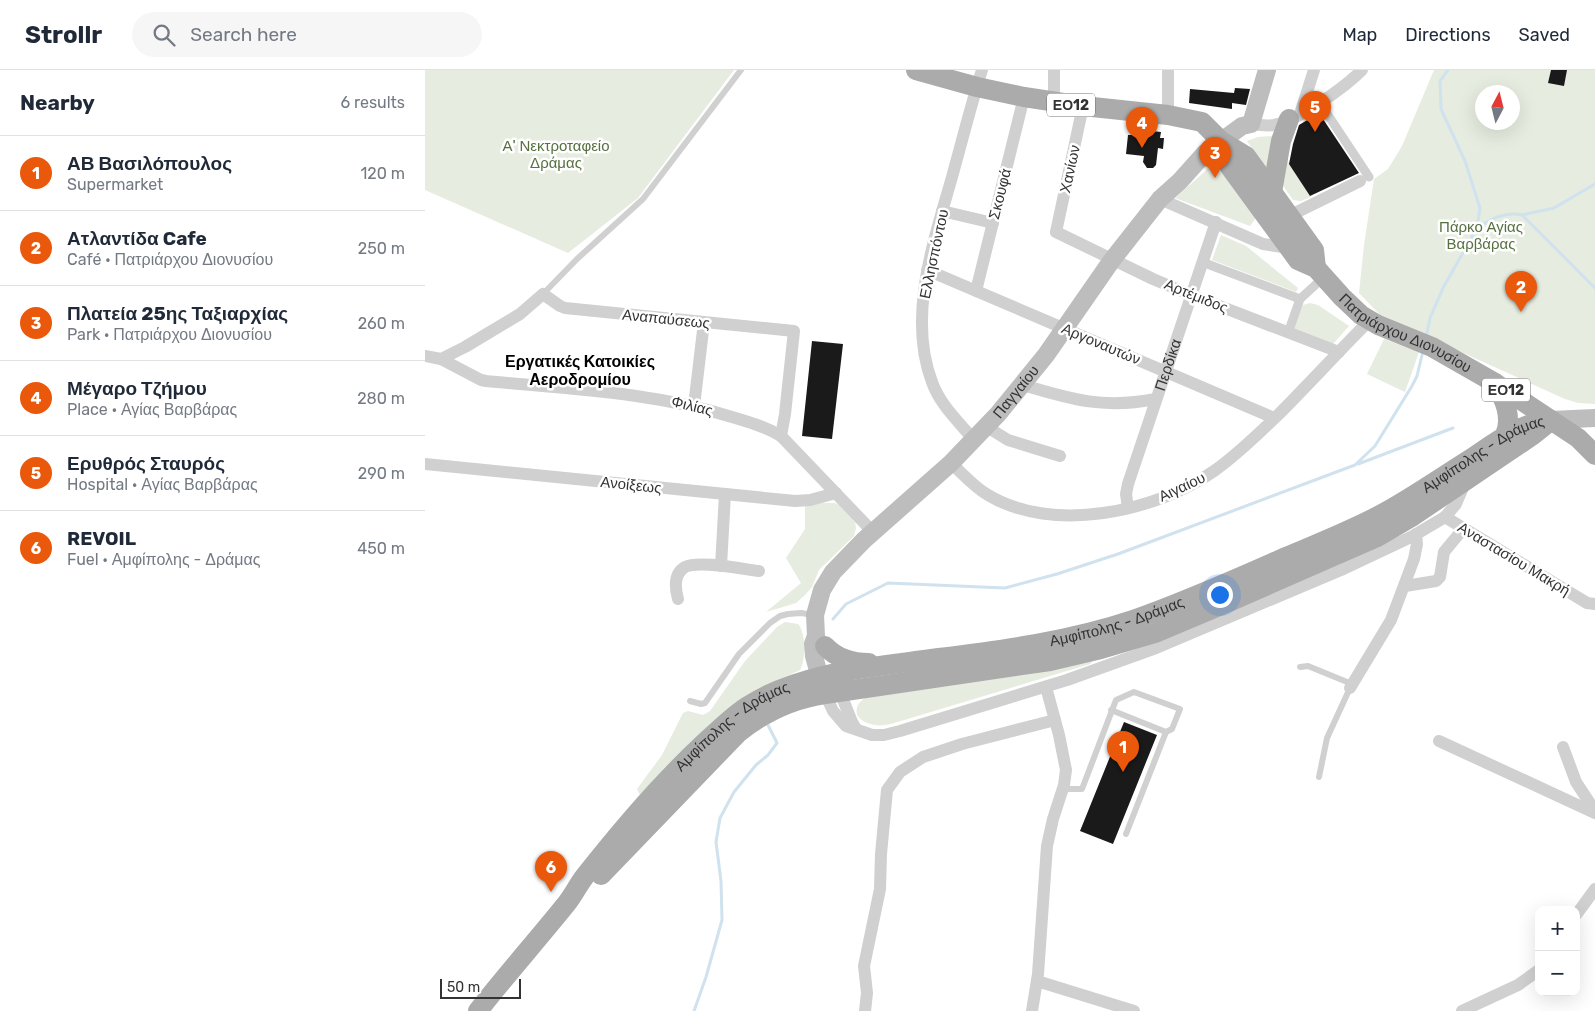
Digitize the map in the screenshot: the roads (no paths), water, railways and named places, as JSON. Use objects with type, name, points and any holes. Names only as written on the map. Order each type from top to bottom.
[{"type":"main road","name":"ΕΟ12","points":[[916,70],[979,79],[1024,97],[1083,106],[1168,115],[1202,122],[1221,141]]},
{"type":"main road","points":[[1221,141],[1242,126],[1251,124],[1267,70]]},
{"type":"main road","points":[[1272,192],[1281,141],[1295,116]]},
{"type":"main road","name":"Πατριάρχου Διονυσίου","points":[[1221,141],[1246,156],[1314,250],[1320,273]]},
{"type":"main road","name":"Πατριάρχου Διονυσίου","points":[[1221,141],[1230,167],[1298,260],[1320,273],[1369,321],[1426,344],[1495,383],[1586,441],[1595,455]]},
{"type":"main road","name":"Παγγαίου","points":[[818,630],[820,596],[827,580],[838,566],[987,428],[1023,385],[1112,260],[1161,200],[1205,153],[1221,141]]},
{"type":"main road","points":[[1495,383],[1502,395],[1507,410],[1512,440],[1543,438],[1586,441]]},
{"type":"main road","points":[[1551,420],[1595,418]]},
{"type":"main road","name":"Αμφίπολης - Δράμας","points":[[478,1011],[570,900],[580,894],[603,873],[760,708],[790,686],[905,681],[1050,661],[1136,640],[1231,602],[1399,525],[1466,480],[1512,440],[1522,426],[1538,421],[1551,420]]},
{"type":"main road","name":"Αμφίπολης - Δράμας","points":[[829,684],[941,658],[1015,648],[1078,636],[1156,612],[1228,583],[1383,514],[1512,440]]},
{"type":"main road","points":[[818,630],[832,653],[843,659],[862,663],[941,658]]},
{"type":"main road","points":[[818,630],[829,684]]},
{"type":"street","points":[[1054,70],[1054,102]]},
{"type":"street","points":[[1168,70],[1168,115]]},
{"type":"street","points":[[1295,116],[1314,70]]},
{"type":"street","points":[[1251,124],[1274,125],[1295,116],[1320,103],[1362,70]]},
{"type":"street","name":"Ελλησπόντου","points":[[974,440],[943,404],[935,390],[929,373],[924,346],[923,305],[927,270],[979,79]]},
{"type":"street","name":"Σκουφά","points":[[975,291],[1024,97]]},
{"type":"street","points":[[1289,216],[1364,179],[1320,103]]},
{"type":"street","name":"Χανίων","points":[[1056,232],[1083,106]]},
{"type":"street","points":[[1161,200],[1216,222],[1263,244],[1289,248]]},
{"type":"street","points":[[942,211],[993,223]]},
{"type":"street","name":"Περδίκα","points":[[1128,508],[1126,494],[1128,484],[1216,222]]},
{"type":"street","name":"Αρτέμιδος","points":[[1056,232],[1112,260],[1191,295],[1339,352]]},
{"type":"street","points":[[1202,262],[1300,299]]},
{"type":"street","name":"Αργοναυτών","points":[[927,270],[1274,418]]},
{"type":"street","points":[[1287,332],[1300,299],[1320,273]]},
{"type":"street","name":"Αναπαύσεως","points":[[543,294],[559,306],[565,308],[794,332],[781,436]]},
{"type":"street","points":[[441,359],[509,321],[543,294]]},
{"type":"street","name":"Αιγαίου","points":[[951,462],[988,495],[1019,509],[1048,514],[1102,513],[1128,508],[1159,498],[1207,475],[1231,458],[1274,418],[1369,321]]},
{"type":"street","points":[[694,406],[704,322]]},
{"type":"street","name":"Φιλίας","points":[[425,356],[441,359],[481,380],[653,398],[694,406],[763,427],[781,436],[873,532]]},
{"type":"street","points":[[1023,385],[1091,403],[1116,404],[1156,400]]},
{"type":"street","points":[[987,428],[1008,440],[1061,456]]},
{"type":"street","name":"Ανοίξεως","points":[[425,464],[803,501],[836,493]]},
{"type":"street","name":"Αναστασίου Μακρή","points":[[1466,480],[1456,504],[1445,517],[1587,603],[1595,604]]},
{"type":"street","points":[[721,566],[725,494]]},
{"type":"street","points":[[829,684],[833,711],[842,723],[849,728],[872,735],[891,734],[1046,687],[1118,663],[1183,638],[1341,570],[1416,534],[1445,517]]},
{"type":"street","points":[[1405,586],[1437,581],[1440,577],[1444,552],[1463,529]]},
{"type":"street","points":[[1351,686],[1387,629],[1405,586],[1415,554],[1416,534]]},
{"type":"street","points":[[678,599],[675,586],[677,577],[686,566],[701,564],[759,571]]},
{"type":"street","points":[[1032,1011],[1037,981],[1047,846],[1053,819],[1063,789],[1065,768],[1046,687]]},
{"type":"street","points":[[865,1011],[867,993],[864,966],[880,889],[887,790],[900,772],[923,757],[962,744],[1055,720]]},
{"type":"street","points":[[1439,741],[1595,812]]},
{"type":"street","points":[[1563,747],[1576,782],[1595,812]]},
{"type":"street","points":[[1580,910],[1595,889]]},
{"type":"street","points":[[1462,1011],[1519,985],[1535,973]]},
{"type":"street","points":[[1037,981],[1134,1011]]},
{"type":"lane","points":[[543,294],[577,259],[643,199],[741,70]]},
{"type":"lane","points":[[690,701],[701,704],[705,703],[739,654],[773,621],[793,613],[818,630]]},
{"type":"lane","points":[[1300,667],[1308,666],[1351,686],[1327,738],[1319,777]]},
{"type":"lane","points":[[1063,789],[1082,789],[1111,710],[1116,700],[1132,692],[1180,710],[1172,730],[1166,732],[1111,710]]},
{"type":"lane","points":[[1126,834],[1166,732]]},
{"type":"waterway","points":[[1426,338],[1430,318],[1443,288],[1477,228],[1480,208],[1465,161],[1441,109],[1440,81],[1448,70]]},
{"type":"waterway","points":[[1522,215],[1554,208],[1595,184]]},
{"type":"waterway","points":[[1477,228],[1504,215],[1522,215],[1595,288]]},
{"type":"waterway","points":[[833,619],[846,604],[888,583],[1005,588],[1057,574],[1118,554],[1355,465],[1375,446],[1412,386],[1417,376],[1423,351]]},
{"type":"waterway","points":[[1358,464],[1453,428]]},
{"type":"waterway","points":[[694,1011],[722,920],[721,881],[716,842],[720,818],[734,792],[777,743],[768,725]]},
{"type":"place","name":"Ερυθρός Σταυρός","points":[[1315,132]]},
{"type":"place","name":"Μέγαρο Τζήμου","points":[[1142,148]]},
{"type":"place","name":"Πλατεία 25ης Ταξιαρχίας","points":[[1215,178]]},
{"type":"place","name":"Ατλαντίδα Cafe","points":[[1521,312]]},
{"type":"place","name":"ΑΒ Βασιλόπουλος","points":[[1123,772]]},
{"type":"place","name":"REVOIL","points":[[551,892]]},
{"type":"district","name":"Εργατικές Κατοικίες Αεροδρομίου","points":[[580,370]]},
{"type":"park label","name":"Α' Νεκτροταφείο Δράμας","points":[[556,154]]},
{"type":"park label","name":"Πάρκο Αγίας Βαρβάρας","points":[[1481,236]]}]
